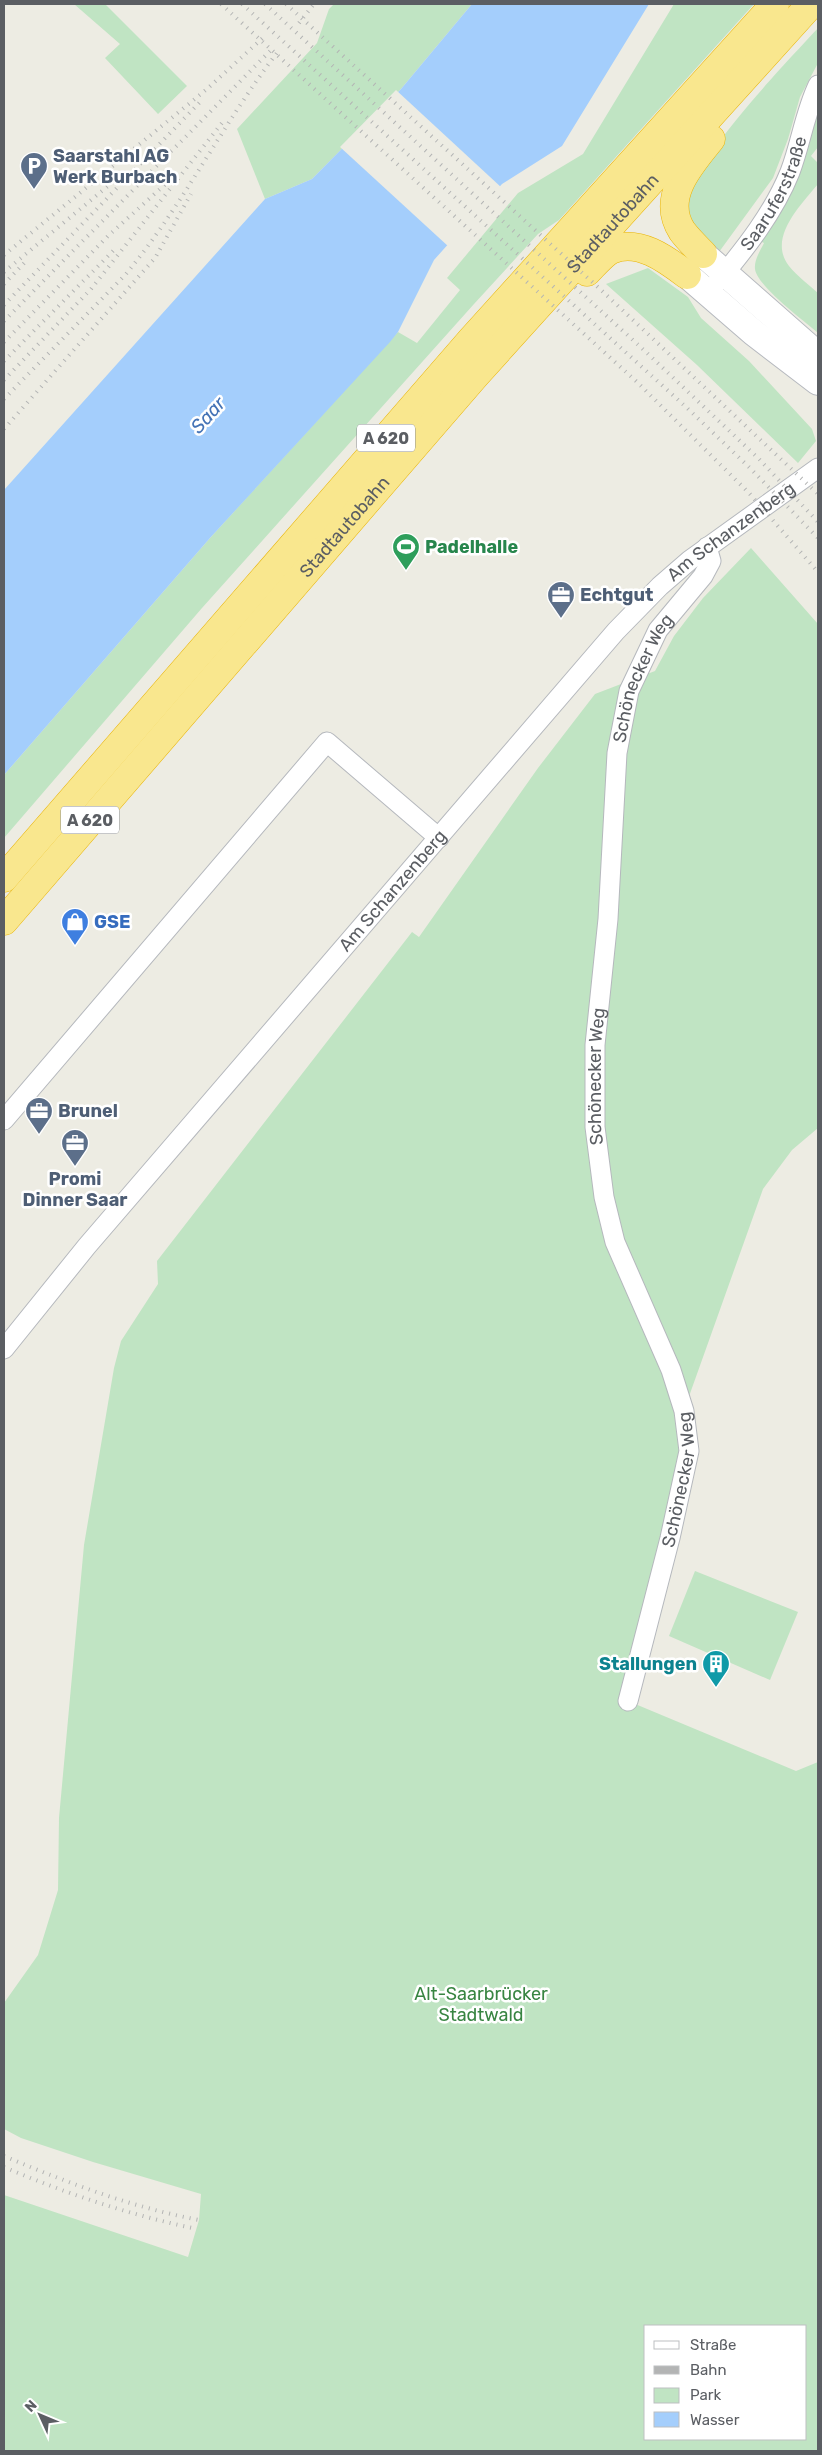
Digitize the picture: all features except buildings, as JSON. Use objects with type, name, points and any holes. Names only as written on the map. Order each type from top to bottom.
[{"type":"highway","name":"Stadtautobahn","points":[[4,878],[432,385],[775,4]]},
{"type":"highway","name":"Stadtautobahn","points":[[4,921],[475,376],[811,4]]},
{"type":"highway","points":[[695,265],[683,232],[676,220],[675,199],[682,176],[713,136],[818,18]]},
{"type":"highway","points":[[475,376],[529,336],[589,270],[610,251],[626,246],[647,250],[695,265]]},
{"type":"main road","points":[[695,265],[717,283],[818,355]]},
{"type":"main road","points":[[717,283],[754,333],[818,382]]},
{"type":"street","name":"Saaruferstraße","points":[[717,283],[751,240],[789,174],[800,142],[810,102],[818,84]]},
{"type":"street","name":"Am Schanzenberg","points":[[4,1349],[92,1241],[616,631],[660,586],[708,547],[818,468]]},
{"type":"street","name":"Schönecker Weg","points":[[628,1701],[672,1528],[689,1451],[684,1411],[671,1370],[615,1242],[604,1197],[595,1127],[595,1045],[608,919],[618,753],[629,692],[658,630],[703,576],[711,561],[708,547]]},
{"type":"street","points":[[4,1120],[327,742],[439,838]]},
{"type":"green space","points":[[74,4],[105,4],[187,86],[158,114],[105,58],[120,44]]},
{"type":"green space","points":[[334,4],[472,4],[401,89],[312,179],[265,199],[237,129],[317,43],[329,9]]},
{"type":"green space","points":[[674,4],[754,4],[559,220],[538,234],[474,304],[202,608],[4,838],[4,775],[210,538],[398,332],[417,343],[460,290],[447,278],[518,193],[583,154]]},
{"type":"green space","points":[[818,28],[818,63],[800,97],[788,139],[773,178],[719,252],[700,235],[686,215],[687,198],[697,175],[737,119]]},
{"type":"green space","points":[[818,107],[818,147],[811,156],[818,163],[818,184],[789,222],[782,244],[783,255],[789,266],[818,293],[818,333],[772,294],[758,276],[755,262],[764,243],[760,241],[797,178],[809,145]]},
{"type":"green space","points":[[648,268],[688,297],[701,318],[749,361],[812,429],[816,441],[798,463],[697,365],[606,284]]},
{"type":"green space","name":"Alt-Saarbrücker Stadtwald","points":[[751,548],[818,624],[818,1128],[792,1150],[763,1189],[687,1402],[693,1452],[628,1701],[796,1771],[818,1762],[818,2451],[4,2451],[4,2195],[188,2257],[199,2220],[201,2194],[93,2162],[21,2138],[4,2129],[4,2003],[38,1955],[58,1890],[59,1818],[84,1545],[114,1368],[121,1341],[158,1284],[157,1261],[412,932],[419,937],[538,768],[595,694],[655,671],[674,636],[703,598]]},
{"type":"green space","points":[[695,1571],[798,1612],[770,1680],[669,1636]]},
{"type":"water","name":"Saar","points":[[472,4],[649,4],[562,146],[502,184],[434,260],[398,332],[390,342],[210,538],[4,775],[4,490],[265,199],[312,179],[401,89]]},
{"type":"pier","points":[[396,90],[502,188],[449,247],[340,147]]},
{"type":"railway","points":[[221,4],[637,382],[749,493],[818,572]]},
{"type":"railway","points":[[242,4],[686,407],[750,468],[818,538]]},
{"type":"railway","points":[[265,4],[646,352],[759,459],[818,522]]},
{"type":"railway","points":[[286,4],[600,289],[818,494]]},
{"type":"railway","points":[[299,23],[314,4]]},
{"type":"railway","points":[[4,255],[207,89],[266,35]]},
{"type":"railway","points":[[4,321],[272,49]]},
{"type":"railway","points":[[4,399],[126,274],[167,219],[240,105],[280,49]]},
{"type":"railway","points":[[4,305],[202,100]]},
{"type":"railway","points":[[4,380],[91,289],[222,123]]},
{"type":"railway","points":[[4,272],[125,172]]},
{"type":"railway","points":[[4,342],[108,236],[170,180]]},
{"type":"railway","points":[[4,429],[155,258],[191,194]]},
{"type":"railway","points":[[4,361],[116,248]]},
{"type":"railway","points":[[4,284],[28,259]]},
{"type":"railway","points":[[4,2156],[52,2176],[124,2201],[199,2220]]},
{"type":"railway","points":[[4,2167],[99,2203],[197,2229]]},
{"type":"place","name":"Saarstahl AG Werk Burbach","points":[[34,190]]},
{"type":"place","name":"Padelhalle","points":[[406,571]]},
{"type":"place","name":"Echtgut","points":[[561,619]]},
{"type":"place","name":"GSE","points":[[75,946]]},
{"type":"place","name":"Brunel","points":[[39,1135]]},
{"type":"place","name":"Promi Dinner Saar","points":[[75,1167]]},
{"type":"place","name":"Stallungen","points":[[716,1688]]}]
